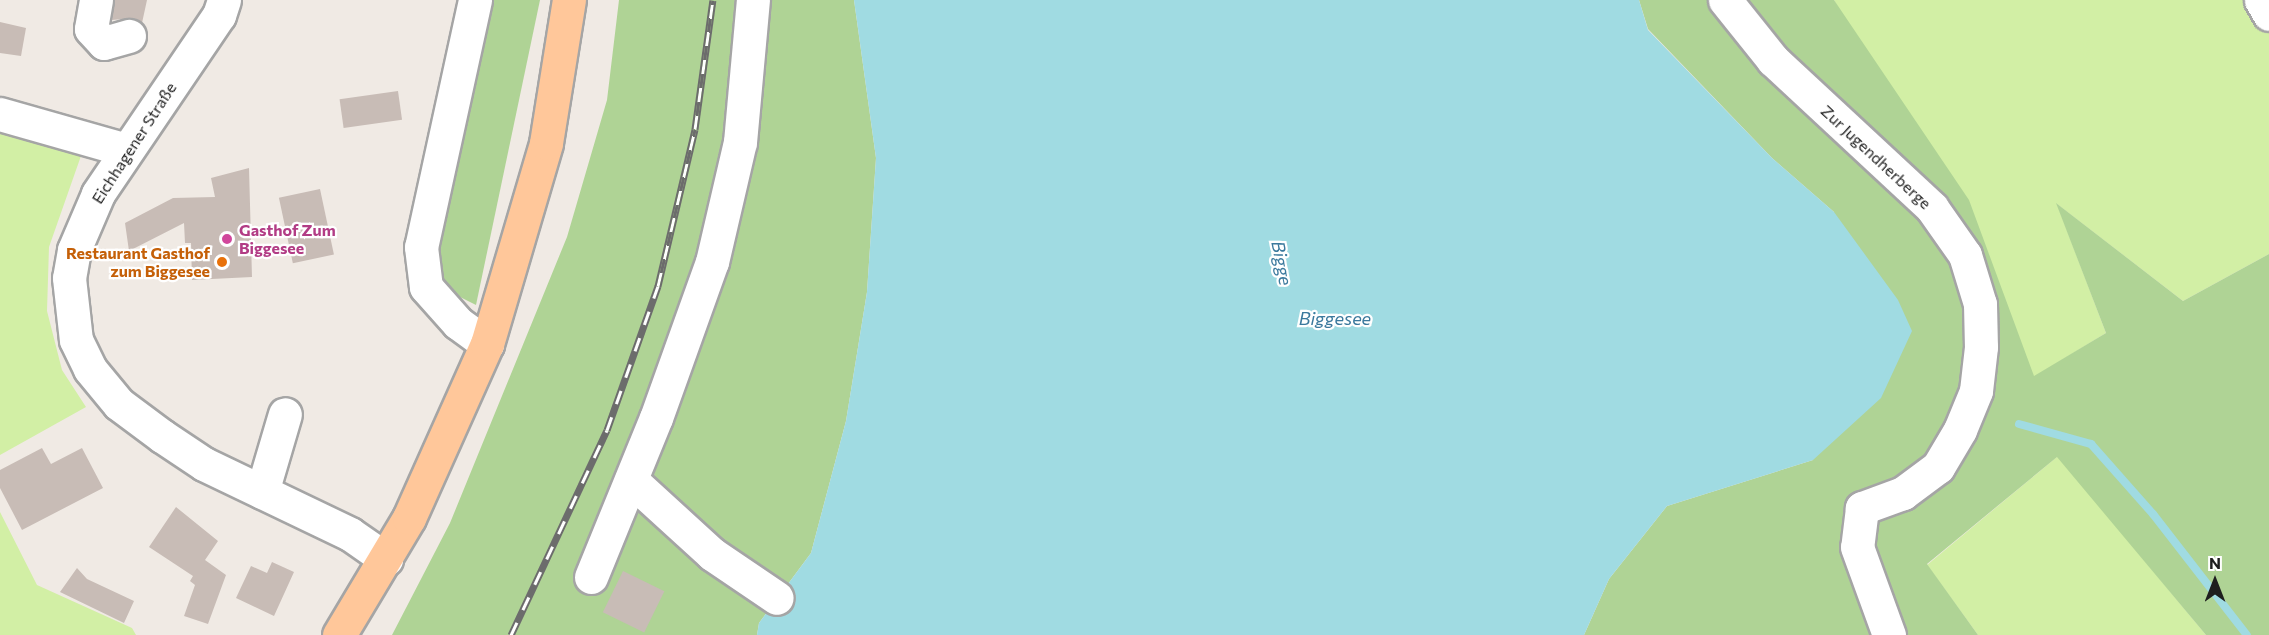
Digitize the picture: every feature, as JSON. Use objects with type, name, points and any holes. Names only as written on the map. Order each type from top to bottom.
[{"type":"main road","points":[[339,635],[386,559],[449,434],[487,344],[546,143],[569,0]]},
{"type":"street","points":[[96,0],[91,30],[104,43],[129,36]]},
{"type":"street","name":"Eichhagener Straße","points":[[224,0],[219,15],[98,194],[74,250],[69,278],[76,340],[90,369],[119,404],[204,464],[350,534],[386,559]]},
{"type":"street","points":[[475,0],[421,247],[426,288],[458,323],[487,344]]},
{"type":"street","points":[[591,577],[631,480],[712,262],[740,142],[753,0]]},
{"type":"street","name":"Zur Jugendherberge","points":[[1725,0],[1773,60],[1932,208],[1965,255],[1980,304],[1982,347],[1976,392],[1960,430],[1938,467],[1903,493],[1862,508],[1857,547],[1889,635]]},
{"type":"street","points":[[2261,0],[2269,14]]},
{"type":"street","points":[[0,114],[126,150]]},
{"type":"street","points":[[262,492],[285,414]]},
{"type":"street","points":[[631,480],[712,554],[777,598]]},
{"type":"green space","points":[[490,0],[540,0],[476,305],[442,288],[438,249]]},
{"type":"green space","points":[[619,0],[854,0],[876,158],[867,292],[846,421],[811,553],[759,623],[757,635],[392,635],[450,523],[567,237],[607,100]]},
{"type":"green space","points":[[1639,0],[1834,0],[1969,200],[2034,376],[2106,333],[2056,203],[2183,301],[2269,254],[2269,635],[2206,635],[2057,457],[1927,564],[1978,635],[1584,635],[1609,579],[1667,506],[1813,460],[1834,212],[1772,158],[1648,29]]},
{"type":"green space","points":[[1834,0],[2269,0],[2269,254],[2183,301],[2057,204],[2106,333],[2034,377]]},
{"type":"green space","points":[[0,131],[82,153],[49,247],[47,311],[62,370],[86,407],[0,455]]},
{"type":"green space","points":[[2058,456],[2206,635],[1978,635],[1927,565]]},
{"type":"green space","points":[[0,512],[37,585],[132,628],[136,635],[0,635]]},
{"type":"water","name":"Biggesee","points":[[854,0],[1639,0],[1648,30],[1772,158],[1834,212],[1898,300],[1912,331],[1881,398],[1813,460],[1667,506],[1609,579],[1584,635],[757,635],[759,623],[811,553],[846,421],[867,292],[876,158]]},
{"type":"building","points":[[114,0],[147,0],[142,23],[133,18],[112,20]]},
{"type":"building","points":[[0,22],[26,28],[21,56],[0,53]]},
{"type":"building","points":[[398,91],[402,120],[344,128],[340,99]]},
{"type":"building","points":[[249,168],[252,277],[192,280],[191,243],[185,243],[184,223],[129,251],[125,223],[173,198],[215,197],[211,178]]},
{"type":"building","points":[[320,189],[334,255],[293,263],[279,198]]},
{"type":"building","points":[[42,448],[51,464],[82,448],[103,488],[22,530],[0,488],[0,470]]},
{"type":"building","points":[[176,507],[218,541],[205,560],[226,575],[208,624],[184,616],[195,585],[190,581],[193,576],[149,547]]},
{"type":"building","points":[[272,562],[294,572],[274,616],[236,598],[251,566],[267,573]]},
{"type":"building","points":[[77,568],[87,579],[134,601],[124,623],[60,592]]},
{"type":"building","points":[[623,571],[664,591],[644,633],[603,612]]},
{"type":"waterway","points":[[2019,424],[2091,444],[2153,514],[2247,635]]},
{"type":"railway","points":[[511,635],[607,430],[658,286],[695,129],[713,0]]},
{"type":"place","name":"Gasthof Zum Biggesee","points":[[227,239]]},
{"type":"place","name":"Restaurant Gasthof zum Biggesee","points":[[222,262]]},
{"type":"water label","name":"Bigge","points":[[1282,263]]}]
